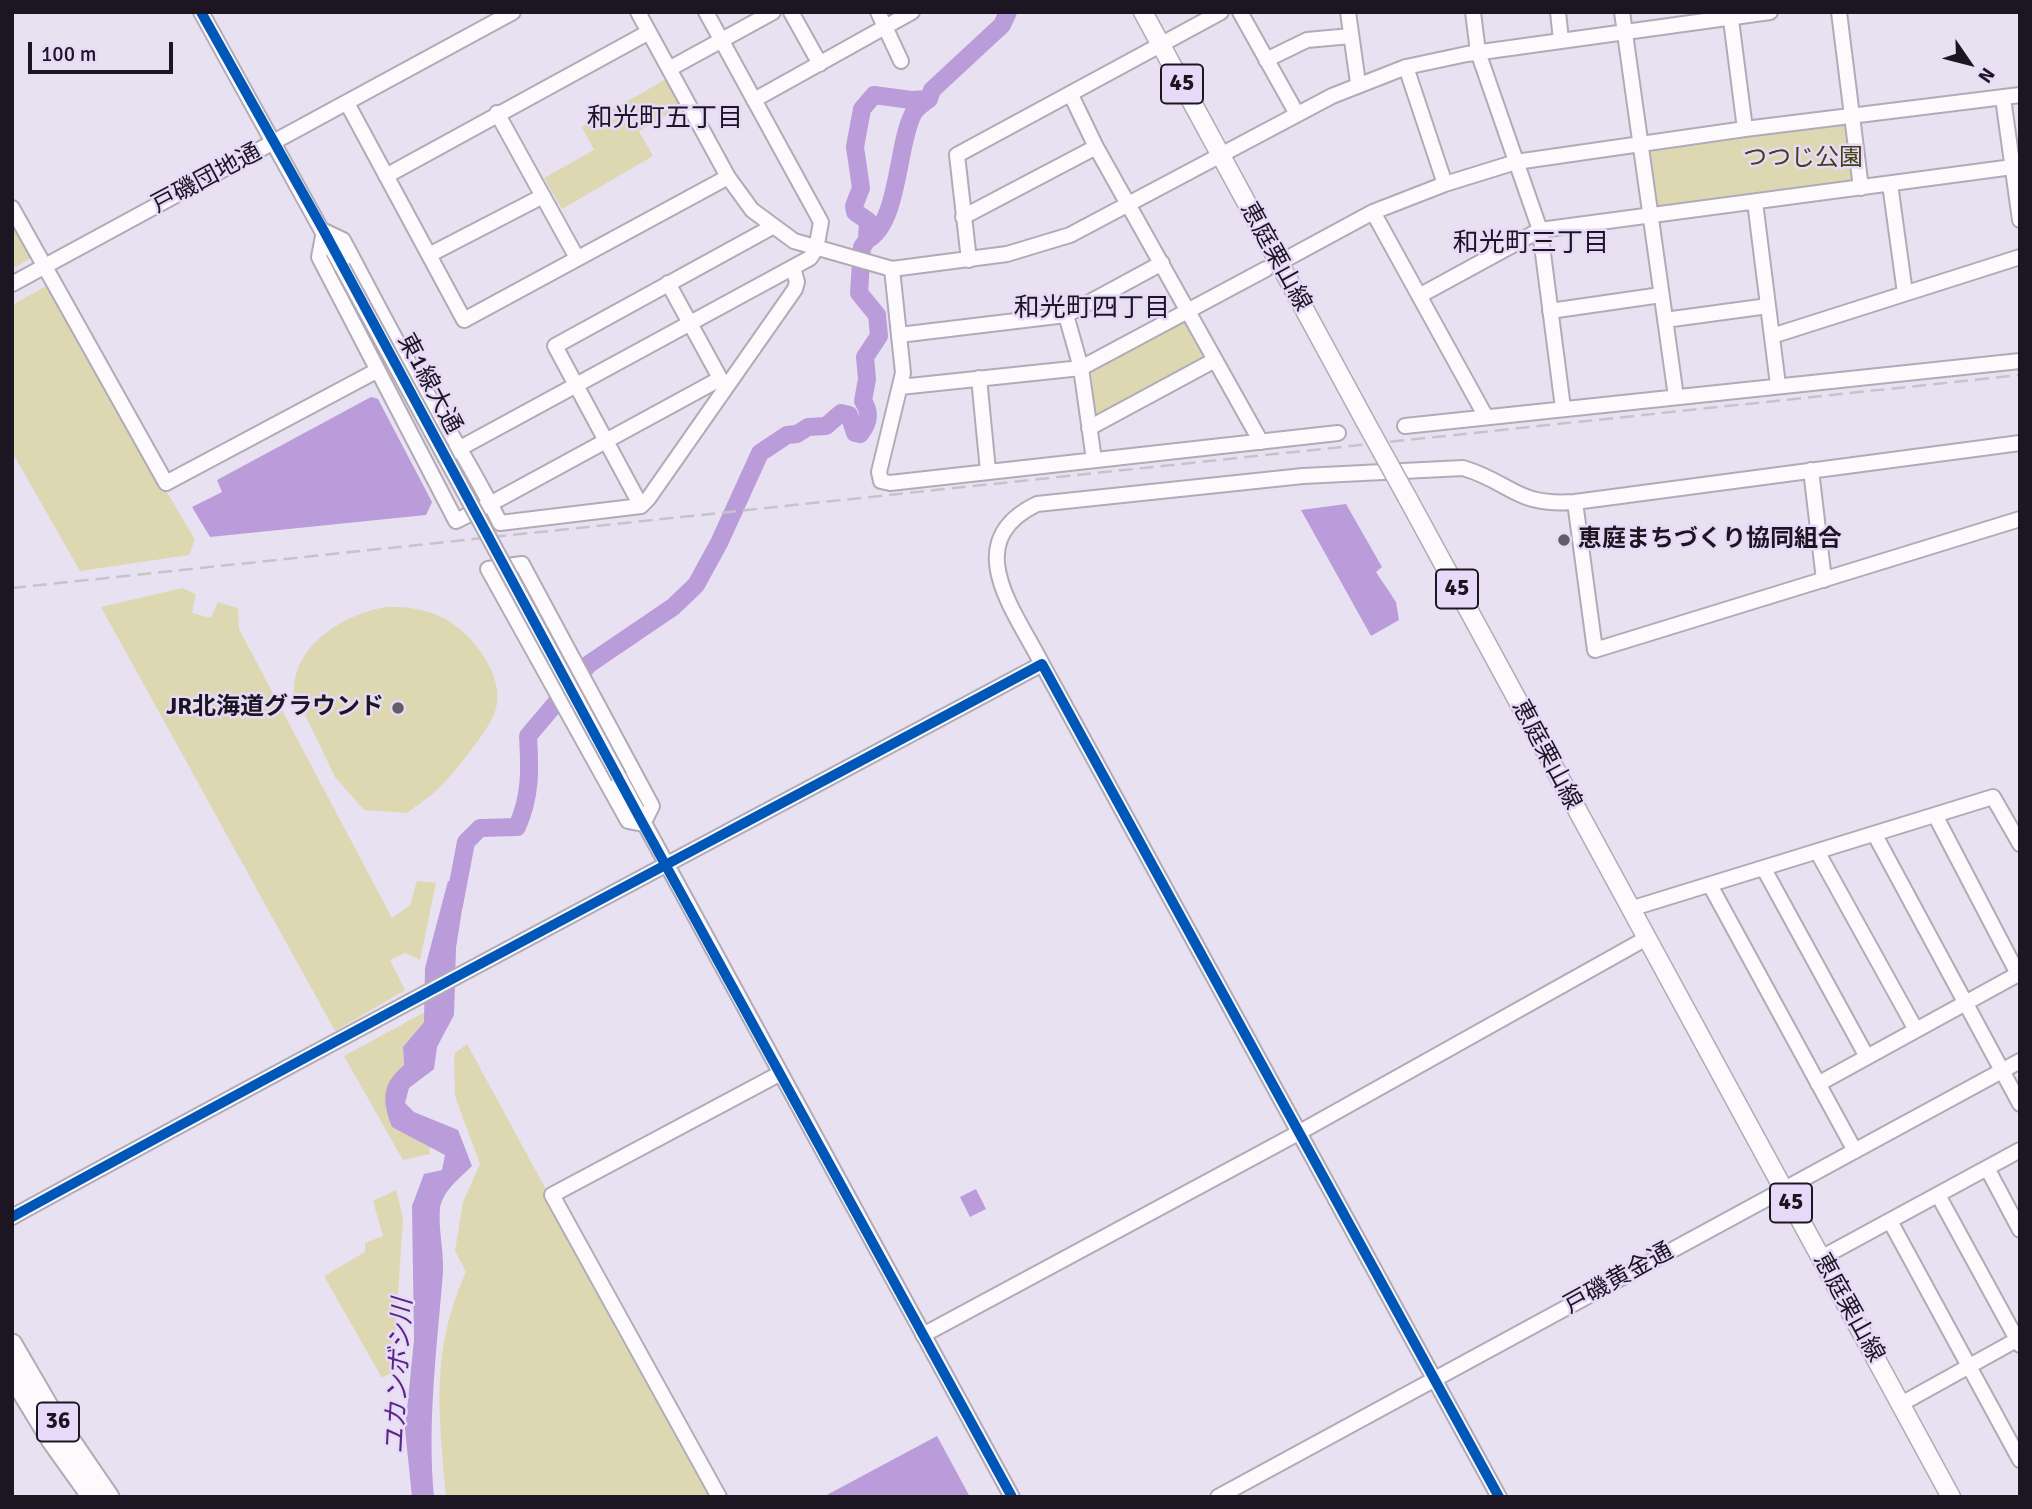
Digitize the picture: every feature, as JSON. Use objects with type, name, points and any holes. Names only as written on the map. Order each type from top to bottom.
[{"type":"highway","name":"36","points":[[12,1344],[55,1418],[109,1497]]},
{"type":"highway","name":"36","points":[[12,1374],[52,1441],[92,1497]]},
{"type":"main road","name":"恵庭栗山線","points":[[1143,12],[1951,1497]]},
{"type":"street","name":"東1線大通","points":[[201,12],[324,231],[643,824],[1012,1497]]},
{"type":"street","name":"戸磯団地通","points":[[12,285],[513,12]]},
{"type":"street","points":[[638,12],[728,177],[752,210],[794,242],[892,269],[969,260],[1042,246],[1130,204],[1358,83],[1406,67],[1478,52],[1730,15],[1770,12]]},
{"type":"street","points":[[427,464],[460,449],[793,268],[810,258],[816,249],[821,222],[706,12]]},
{"type":"street","points":[[669,69],[773,12]]},
{"type":"street","points":[[791,12],[820,64]]},
{"type":"street","points":[[878,12],[901,61]]},
{"type":"street","points":[[754,100],[912,12]]},
{"type":"street","points":[[969,260],[957,155],[1221,12]]},
{"type":"street","points":[[1240,12],[1297,114]]},
{"type":"street","points":[[1348,12],[1358,83]]},
{"type":"street","points":[[1473,12],[1478,52],[1540,230],[1563,408]]},
{"type":"street","points":[[1558,12],[1562,40]]},
{"type":"street","points":[[1622,12],[1676,397]]},
{"type":"street","points":[[1839,12],[1861,188]]},
{"type":"street","points":[[1730,15],[1745,129]]},
{"type":"street","points":[[386,176],[496,113],[649,32]]},
{"type":"street","points":[[1266,60],[1307,40],[1351,36]]},
{"type":"street","points":[[1406,67],[1445,184]]},
{"type":"street","points":[[1071,95],[1096,147],[1261,442]]},
{"type":"street","points":[[1288,258],[1373,212],[1445,184],[1516,162],[1745,129],[2020,95]]},
{"type":"street","points":[[2003,98],[2016,166],[2020,220]]},
{"type":"street","points":[[348,103],[464,320],[728,177]]},
{"type":"street","points":[[496,113],[577,258]]},
{"type":"street","points":[[963,217],[1096,147]]},
{"type":"street","points":[[1419,296],[1540,230],[2016,166]]},
{"type":"street","points":[[1890,184],[1905,293]]},
{"type":"street","points":[[429,255],[543,196]]},
{"type":"street","points":[[1755,202],[1778,386]]},
{"type":"street","points":[[12,208],[166,483],[378,370]]},
{"type":"street","points":[[1373,212],[1486,417]]},
{"type":"street","points":[[641,506],[555,346],[772,227]]},
{"type":"street","points":[[724,382],[605,441],[490,504],[456,521],[319,257],[324,231],[343,240],[407,360],[460,449],[490,504],[499,523],[641,506],[724,382],[795,289],[797,282],[793,268]]},
{"type":"street","points":[[1772,336],[2020,257]]},
{"type":"street","points":[[899,335],[1066,316],[1161,263]]},
{"type":"street","points":[[892,269],[902,373],[879,472],[881,481],[890,483],[1338,433]]},
{"type":"street","points":[[900,387],[1081,368],[1266,269]]},
{"type":"street","points":[[668,283],[724,382]]},
{"type":"street","points":[[1550,311],[1661,295]]},
{"type":"street","points":[[1665,320],[1768,306]]},
{"type":"street","points":[[1066,316],[1081,368],[1094,460]]},
{"type":"street","points":[[1089,428],[1215,360]]},
{"type":"street","points":[[1405,426],[2020,361]]},
{"type":"street","points":[[979,378],[988,471]]},
{"type":"street","points":[[1499,1497],[1042,664],[998,578],[996,545],[1011,520],[1037,504],[1303,476],[1463,468],[1480,473],[1520,497],[1534,502],[1575,502],[2020,443]]},
{"type":"street","points":[[1811,470],[1824,580]]},
{"type":"street","points":[[1575,502],[1595,650],[2020,519]]},
{"type":"street","points":[[522,564],[652,806],[643,824],[628,821],[488,569],[522,564]]},
{"type":"street","points":[[12,1217],[458,974],[1042,664]]},
{"type":"street","points":[[1630,909],[1993,797],[2016,828],[2020,844]]},
{"type":"street","points":[[1818,1084],[2019,974],[1935,816]]},
{"type":"street","points":[[1874,835],[2020,1104]]},
{"type":"street","points":[[1818,853],[1916,1030]]},
{"type":"street","points":[[1764,869],[1867,1057]]},
{"type":"street","points":[[1710,885],[1855,1151]]},
{"type":"street","points":[[923,1335],[1300,1132],[1645,939]]},
{"type":"street","name":"戸磯黄金通","points":[[1219,1497],[2020,1060]]},
{"type":"street","points":[[719,1497],[552,1195],[779,1074]]},
{"type":"street","points":[[1821,1258],[2020,1150]]},
{"type":"street","points":[[1987,1168],[2020,1230]]},
{"type":"street","points":[[1901,1404],[2019,1341],[1938,1195]]},
{"type":"street","points":[[1890,1221],[2020,1460]]},
{"type":"green space","points":[[666,79],[681,107],[639,131],[653,156],[562,209],[544,178],[594,150],[582,127]]},
{"type":"green space","name":"つつじ公園","points":[[1847,123],[1853,178],[1850,182],[1657,210],[1648,152]]},
{"type":"green space","points":[[12,219],[33,257],[12,269]]},
{"type":"green space","points":[[46,286],[195,540],[189,555],[80,571],[12,452],[12,305]]},
{"type":"green space","points":[[1183,320],[1205,357],[1100,418],[1095,414],[1091,372]]},
{"type":"green space","points":[[182,588],[196,594],[192,613],[211,618],[218,602],[238,608],[239,629],[392,918],[410,905],[417,881],[436,883],[420,960],[405,953],[390,960],[405,990],[335,1031],[101,607]]},
{"type":"green space","name":"JR北海道グラウンド","points":[[386,607],[426,612],[451,622],[484,656],[496,684],[498,698],[492,719],[447,780],[407,813],[364,810],[335,777],[294,692],[302,659],[324,634],[354,616]]},
{"type":"green space","points":[[425,1012],[424,1022],[403,1047],[404,1065],[392,1127],[429,1145],[430,1154],[403,1160],[344,1056]]},
{"type":"green space","points":[[467,1044],[713,1497],[446,1497],[440,1410],[442,1356],[455,1301],[466,1272],[455,1251],[463,1202],[480,1164],[455,1096],[455,1053]]},
{"type":"green space","points":[[396,1190],[403,1218],[393,1372],[382,1378],[324,1276],[365,1252],[365,1243],[383,1236],[373,1201]]},
{"type":"shaded area","points":[[371,397],[378,399],[432,502],[426,515],[210,537],[192,507],[222,492],[217,480]]},
{"type":"shaded area","points":[[1346,504],[1382,567],[1376,572],[1396,602],[1399,620],[1371,636],[1301,510]]},
{"type":"shaded area","points":[[448,881],[466,884],[456,948],[454,1015],[437,1047],[434,1069],[409,1088],[405,1103],[414,1112],[458,1130],[472,1166],[449,1190],[440,1208],[443,1272],[432,1412],[434,1497],[412,1497],[405,1429],[414,1340],[412,1206],[424,1174],[442,1170],[445,1155],[392,1127],[385,1101],[387,1086],[404,1065],[403,1047],[424,1022],[425,968]]},
{"type":"shaded area","points":[[976,1189],[986,1209],[970,1217],[960,1197]]},
{"type":"shaded area","points":[[937,1436],[970,1497],[823,1497]]},
{"type":"waterway","name":"ユカンボシ川","points":[[454,905],[466,842],[480,828],[517,827],[522,816],[528,782],[528,736],[589,664],[673,607],[696,585],[719,543],[760,453],[787,435],[797,434],[808,427],[826,426],[841,413],[849,415],[855,433],[860,434],[863,430],[868,418],[863,401],[867,379],[865,357],[879,336],[877,315],[859,293],[862,247],[867,240],[868,221],[855,212],[854,206],[861,188],[855,147],[862,109],[874,95],[911,100],[929,99],[932,90],[1002,25],[1008,12]]},
{"type":"waterway","points":[[867,240],[878,231],[885,218],[913,114],[929,99]]},
{"type":"railway","points":[[12,588],[2020,375]]},
{"type":"cycle path","points":[[201,12],[324,231],[643,824],[1012,1497]]},
{"type":"cycle path","points":[[12,1217],[1042,664],[1499,1497]]},
{"type":"place","name":"恵庭まちづくり協同組合","points":[[1564,540]]},
{"type":"place","name":"JR北海道グラウンド","points":[[398,708]]},
{"type":"district","name":"和光町五丁目","points":[[665,119]]},
{"type":"district","name":"和光町三丁目","points":[[1531,244]]},
{"type":"district","name":"和光町四丁目","points":[[1092,309]]}]
